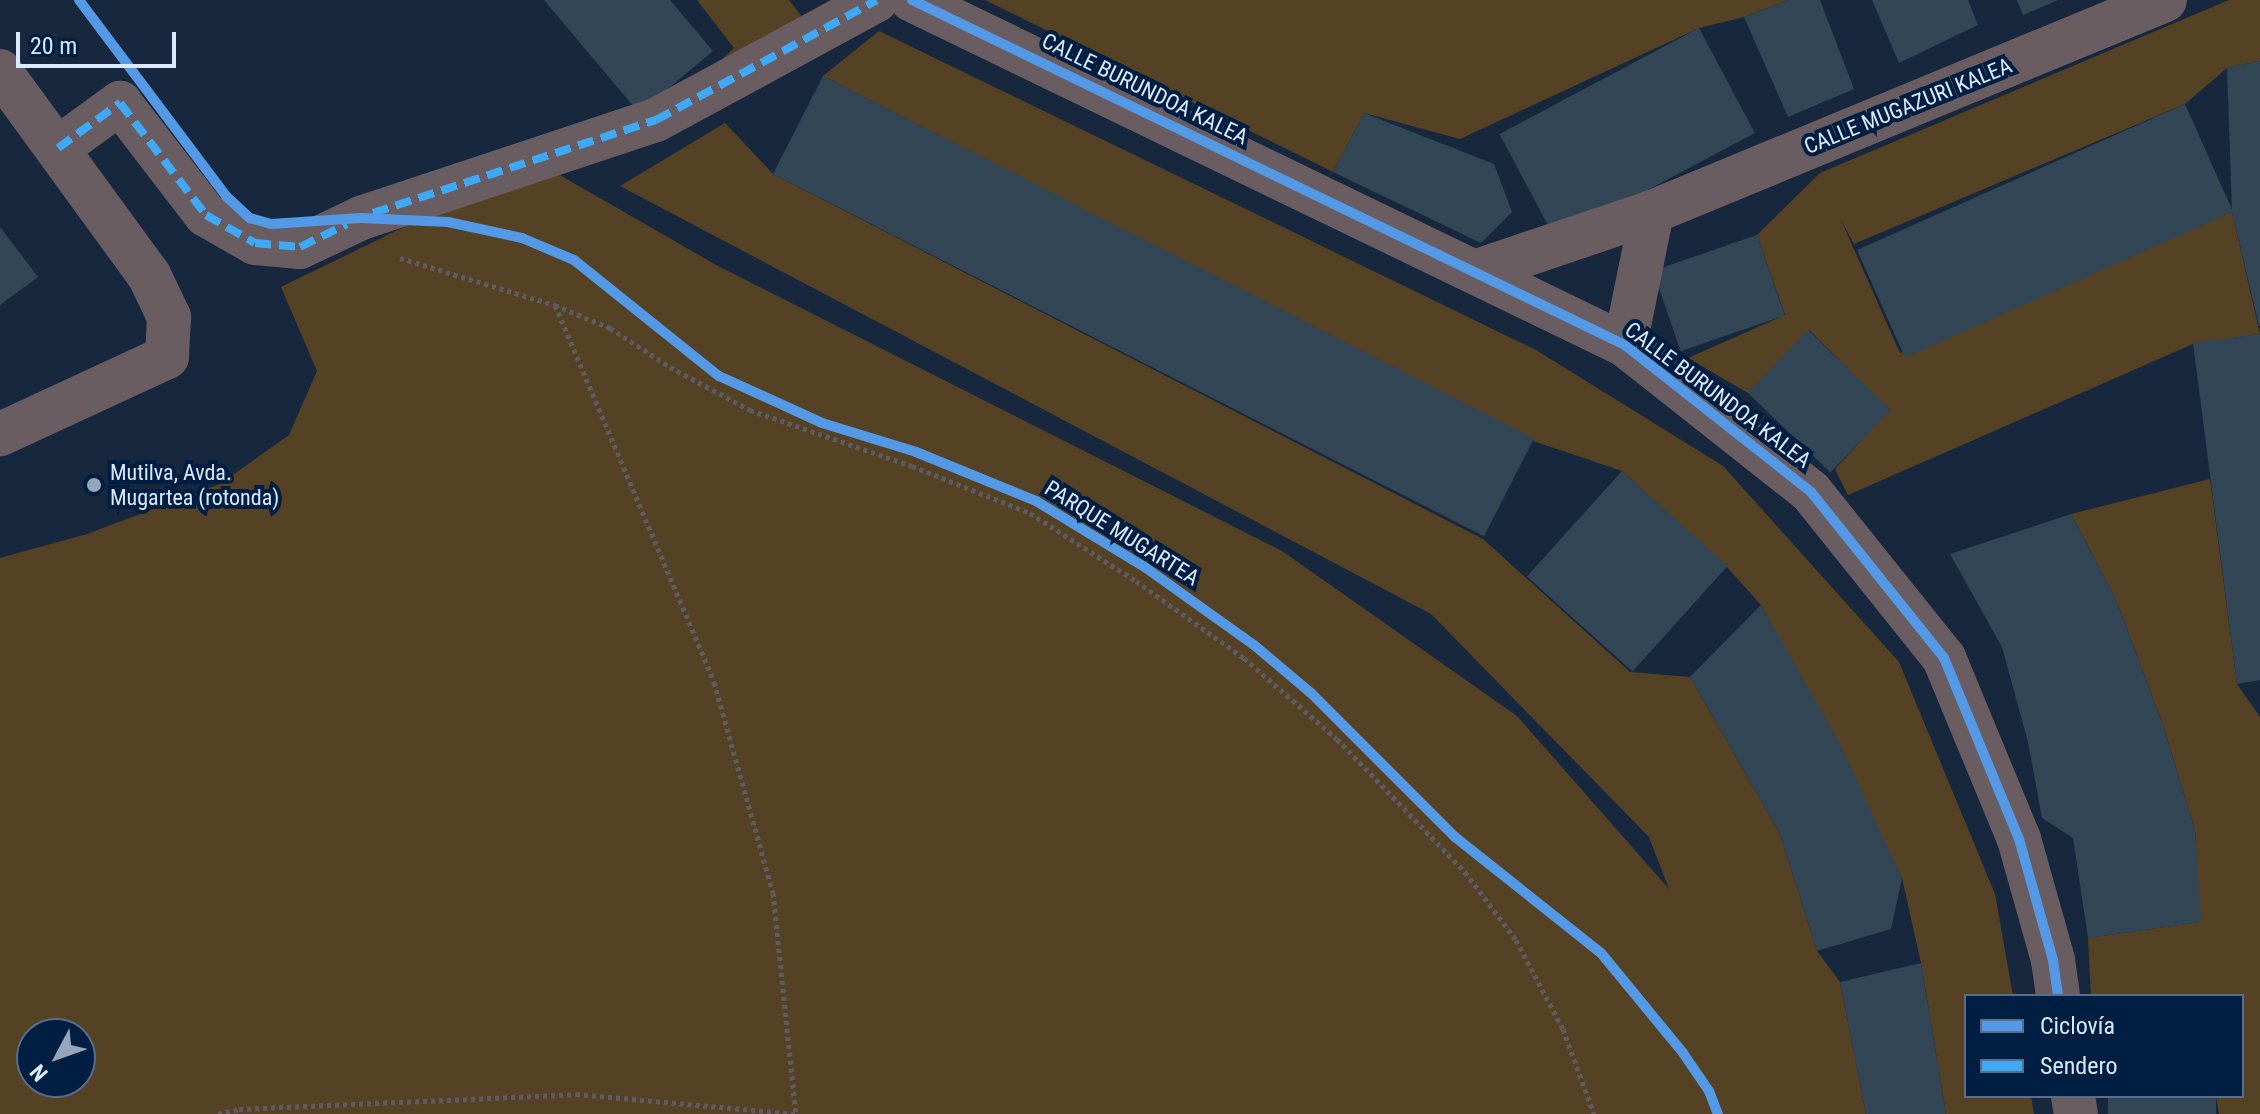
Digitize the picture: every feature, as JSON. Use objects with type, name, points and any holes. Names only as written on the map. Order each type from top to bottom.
[{"type":"street","points":[[58,148],[120,103],[206,215],[255,243],[300,247],[361,218],[656,120],[877,0]]},
{"type":"street","name":"CALLE BURUNDOA KALEA","points":[[912,0],[1625,345],[1811,492],[1944,658],[2019,839],[2053,960],[2058,994]]},
{"type":"street","name":"CALLE MUGAZURI KALEA","points":[[1477,271],[1652,212],[2165,0]]},
{"type":"street","points":[[0,71],[149,275],[169,317],[167,357],[0,434]]},
{"type":"street","points":[[1625,345],[1652,212]]},
{"type":"path","points":[[391,256],[555,305],[610,328],[670,367],[750,410],[912,466],[1030,513],[1136,581],[1244,658],[1337,739],[1465,872],[1516,940],[1563,1029],[1594,1114]]},
{"type":"path","points":[[218,1114],[239,1109],[576,1094],[749,1113],[795,1114],[773,893],[714,682],[555,305]]},
{"type":"path","points":[[793,411],[862,435]]},
{"type":"shaded area","points":[[697,0],[789,0],[808,25],[721,60],[734,48]]},
{"type":"shaded area","points":[[985,0],[1789,0],[1744,17],[1699,28],[1460,139],[1364,113],[1333,172]]},
{"type":"shaded area","points":[[2229,0],[2260,0],[2260,61],[2227,68],[2185,104],[1854,244],[1841,220],[1900,353],[2232,212],[2260,334],[2193,344],[1848,495],[1835,469],[1889,410],[1809,330],[1748,393],[1688,358],[1785,315],[1757,235],[1820,173]]},
{"type":"shaded area","points":[[879,31],[1536,350],[1723,466],[1899,662],[1995,894],[2013,994],[1964,994],[1964,1098],[2031,1098],[2034,1114],[1946,1114],[1921,963],[1902,878],[1761,605],[1727,567],[1622,471],[1533,441],[823,76]]},
{"type":"shaded area","points":[[725,123],[773,174],[1483,539],[1630,672],[1690,677],[1780,834],[1817,951],[1840,982],[1866,1114],[0,1114],[0,558],[87,534],[220,484],[289,435],[317,371],[281,287],[537,162],[718,266],[1282,551],[1517,716],[1669,889],[1649,837],[1431,614],[620,186]]},
{"type":"shaded area","points":[[2210,479],[2237,684],[2260,717],[2260,1114],[2219,1114],[2216,1098],[2244,1098],[2244,994],[2091,994],[2088,938],[2200,922],[2195,830],[2163,725],[2115,597],[2071,514]]},
{"type":"building","points":[[544,0],[670,0],[713,51],[639,113]]},
{"type":"building","points":[[1789,0],[1820,0],[1854,89],[1788,117],[1744,17]]},
{"type":"building","points":[[1872,0],[1968,0],[1978,25],[1899,63]]},
{"type":"building","points":[[2017,0],[2058,0],[2023,15]]},
{"type":"building","points":[[1699,28],[1755,133],[1555,239],[1499,134]]},
{"type":"building","points":[[2260,61],[2259,326],[2232,212],[2227,68]]},
{"type":"building","points":[[823,76],[1534,438],[1484,536],[773,174]]},
{"type":"building","points":[[2185,104],[2233,212],[1905,358],[1857,250]]},
{"type":"building","points":[[1364,113],[1494,164],[1512,212],[1481,243],[1333,172]]},
{"type":"building","points":[[0,227],[38,277],[0,305]]},
{"type":"building","points":[[1757,235],[1785,315],[1681,351],[1653,271]]},
{"type":"building","points":[[1808,330],[1891,410],[1830,472],[1748,393]]},
{"type":"building","points":[[2260,334],[2260,680],[2237,684],[2193,343]]},
{"type":"building","points":[[1622,471],[1728,566],[1633,672],[1527,577]]},
{"type":"building","points":[[2071,514],[2115,597],[2163,725],[2195,830],[2201,922],[2088,938],[2073,838],[2042,818],[2028,742],[2002,647],[1950,554]]},
{"type":"building","points":[[1761,605],[1839,742],[1902,878],[1891,929],[1817,951],[1780,834],[1690,677]]},
{"type":"building","points":[[1921,963],[1946,1114],[1866,1114],[1840,982]]},
{"type":"building","points":[[2108,1098],[2216,1098],[2216,1114],[2108,1114]]},
{"type":"marked path","points":[[373,213],[656,120],[877,0]]},
{"type":"marked path","points":[[58,148],[120,103],[206,215],[255,243],[300,247],[347,224]]},
{"type":"cycle path","name":"PARQUE MUGARTEA","points":[[79,0],[226,196],[250,218],[271,224],[361,218],[448,222],[522,238],[574,260],[719,376],[822,423],[916,452],[1036,501],[1146,568],[1254,645],[1311,693],[1455,837],[1601,953],[1683,1053],[1709,1091],[1718,1114]]},
{"type":"cycle path","points":[[912,0],[1625,345],[1811,492],[1944,658],[2019,839],[2053,960],[2058,994]]},
{"type":"place","name":"Mutilva, Avda. Mugartea (rotonda)","points":[[94,485]]}]
